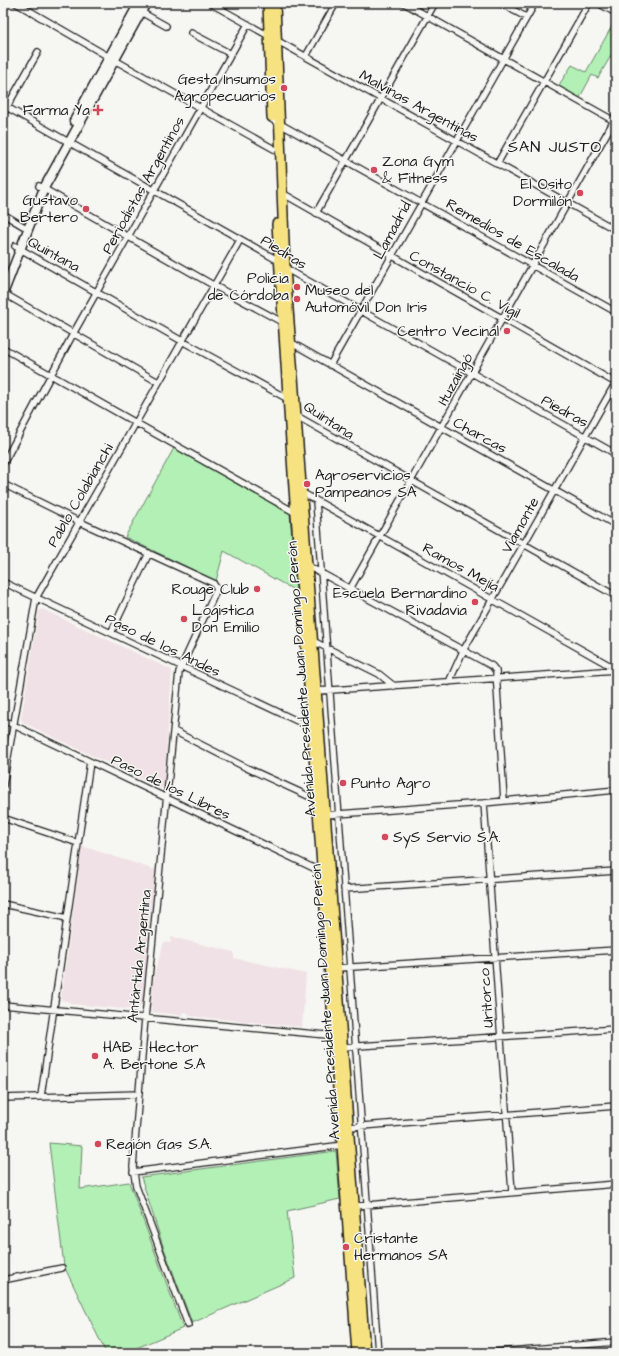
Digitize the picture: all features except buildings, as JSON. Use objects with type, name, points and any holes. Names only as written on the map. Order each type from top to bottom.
[{"type":"main road","points":[[112,59],[139,3]]},
{"type":"main road","points":[[3,279],[18,247],[23,226],[41,187],[112,59],[146,3]]},
{"type":"main road","name":"Avenida Presidente Juan Domingo Perón","points":[[268,3],[272,38],[295,416],[297,490],[296,513],[317,800],[337,968],[342,1145],[357,1353]]},
{"type":"main road","name":"Avenida Presidente Juan Domingo Perón","points":[[272,38],[275,3]]},
{"type":"main road","name":"Avenida Presidente Juan Domingo Perón","points":[[276,122],[274,149],[282,322],[297,490],[308,566],[325,814],[326,874],[338,1036],[343,1047],[365,1353]]},
{"type":"main road","points":[[3,293],[18,247],[41,187]]},
{"type":"street","points":[[16,3],[112,59],[274,149]]},
{"type":"street","name":"Malvinas Argentinas","points":[[210,3],[616,230]]},
{"type":"street","points":[[306,56],[336,3]]},
{"type":"street","points":[[404,3],[615,120]]},
{"type":"street","points":[[316,214],[435,3]]},
{"type":"street","points":[[500,3],[526,17]]},
{"type":"street","name":"Lamadrid","points":[[330,365],[535,3]]},
{"type":"street","points":[[497,164],[589,3]]},
{"type":"street","points":[[598,3],[616,13]]},
{"type":"street","points":[[141,12],[166,26]]},
{"type":"street","name":"Periodistas Argentinos","points":[[3,464],[73,334],[248,24]]},
{"type":"street","points":[[191,33],[231,54]]},
{"type":"street","points":[[3,114],[5,106],[38,52]]},
{"type":"street","name":"Piedras","points":[[5,106],[240,240],[278,259],[285,268],[616,454]]},
{"type":"street","name":"Ituzaingó","points":[[350,590],[615,120]]},
{"type":"street","name":"Remedios de Escalada","points":[[276,122],[422,202],[616,312]]},
{"type":"street","points":[[41,187],[213,285],[282,322]]},
{"type":"street","name":"Constancio C. Vigil","points":[[282,193],[316,214],[616,382]]},
{"type":"street","name":"Quintana","points":[[3,214],[23,226]]},
{"type":"street","name":"Pablo Colabianchi","points":[[3,785],[34,597],[240,240]]},
{"type":"street","name":"Quintana","points":[[18,247],[182,341],[288,398],[295,416],[616,596]]},
{"type":"street","points":[[3,293],[158,382]]},
{"type":"street","name":"Charcas","points":[[290,342],[616,525]]},
{"type":"street","points":[[3,348],[296,513]]},
{"type":"street","name":"Viamonte","points":[[449,682],[463,651],[616,382]]},
{"type":"street","points":[[3,484],[78,521],[149,553],[111,633]]},
{"type":"street","name":"Ramos Mejía","points":[[297,490],[616,670]]},
{"type":"street","name":"Avenida Presidente Juan Domingo Perón","points":[[316,501],[378,1353]]},
{"type":"street","name":"Antártida Argentina","points":[[149,553],[213,583],[217,589],[180,667],[145,1018],[133,1172],[136,1186],[188,1325]]},
{"type":"street","points":[[308,566],[492,666],[496,671],[504,801]]},
{"type":"street","name":"Paso de los Andes","points":[[3,582],[180,667],[312,728]]},
{"type":"street","points":[[12,715],[34,597]]},
{"type":"street","points":[[313,641],[379,674],[394,686]]},
{"type":"street","points":[[317,691],[616,670]]},
{"type":"street","name":"Paso de los Libres","points":[[3,720],[326,874]]},
{"type":"street","points":[[174,731],[247,768],[317,800]]},
{"type":"street","points":[[41,1096],[90,762]]},
{"type":"street","points":[[325,814],[484,803],[616,790]]},
{"type":"street","name":"Uritorco","points":[[484,803],[512,1192]]},
{"type":"street","points":[[3,818],[78,843]]},
{"type":"street","points":[[344,889],[490,878],[616,871]]},
{"type":"street","points":[[3,904],[67,918]]},
{"type":"street","points":[[337,968],[616,950]]},
{"type":"street","points":[[3,1005],[338,1036]]},
{"type":"street","points":[[343,1047],[501,1038],[616,1029]]},
{"type":"street","points":[[3,1098],[139,1094]]},
{"type":"street","points":[[349,1127],[616,1106]]},
{"type":"street","points":[[133,1172],[342,1145]]},
{"type":"street","points":[[355,1206],[616,1184]]},
{"type":"street","points":[[3,1280],[62,1268]]},
{"type":"street","points":[[485,1353],[523,1352],[616,1342]]},
{"type":"shaded area","points":[[42,609],[172,670],[164,786],[160,788],[24,723],[21,719],[39,611]]},
{"type":"shaded area","points":[[82,846],[155,870],[143,1004],[136,1010],[70,1004],[70,1002],[61,1000]]},
{"type":"shaded area","points":[[171,937],[234,952],[234,958],[306,974],[302,1027],[190,1016],[187,1012],[184,1012],[181,1015],[151,1012],[154,975],[164,942],[171,943]]},
{"type":"green space","points":[[616,19],[616,47],[598,78],[592,75],[579,99],[557,88],[572,65],[586,72]]},
{"type":"green space","points":[[174,448],[290,514],[296,591],[224,551],[216,581],[125,537]]},
{"type":"green space","points":[[49,1143],[82,1146],[80,1189],[129,1182],[183,1328],[125,1353],[106,1353],[64,1266]]},
{"type":"green space","points":[[336,1151],[340,1199],[287,1211],[295,1278],[192,1323],[162,1243],[141,1177]]},
{"type":"place","name":"Gesta Insumos Agropecuarios","points":[[284,88]]},
{"type":"place","name":"Farma Ya","points":[[98,110]]},
{"type":"place","name":"Zona Gym & Fitness","points":[[374,170]]},
{"type":"place","name":"El Osito Dormilón","points":[[580,193]]},
{"type":"place","name":"Gustavo Bertero","points":[[86,209]]},
{"type":"place","name":"Policia de Córdoba","points":[[297,287]]},
{"type":"place","name":"Museo del Automóvil Don Iris","points":[[297,299]]},
{"type":"place","name":"Centro Vecinal","points":[[507,331]]},
{"type":"place","name":"Agroservicios Pampeanos SA","points":[[307,484]]},
{"type":"place","name":"Rouge Club","points":[[257,589]]},
{"type":"place","name":"Escuela Bernardino Rivadavia","points":[[475,602]]},
{"type":"place","name":"Logistica Don Emilio","points":[[184,619]]},
{"type":"place","name":"Punto Agro","points":[[343,783]]},
{"type":"place","name":"SyS Servio S.A.","points":[[385,837]]},
{"type":"place","name":"HAB - Hector A. Bertone S.A","points":[[95,1056]]},
{"type":"place","name":"Región Gas S.A.","points":[[98,1144]]},
{"type":"place","name":"Cristante Hermanos SA","points":[[346,1247]]},
{"type":"district","name":"SAN JUSTO","points":[[555,146]]}]
